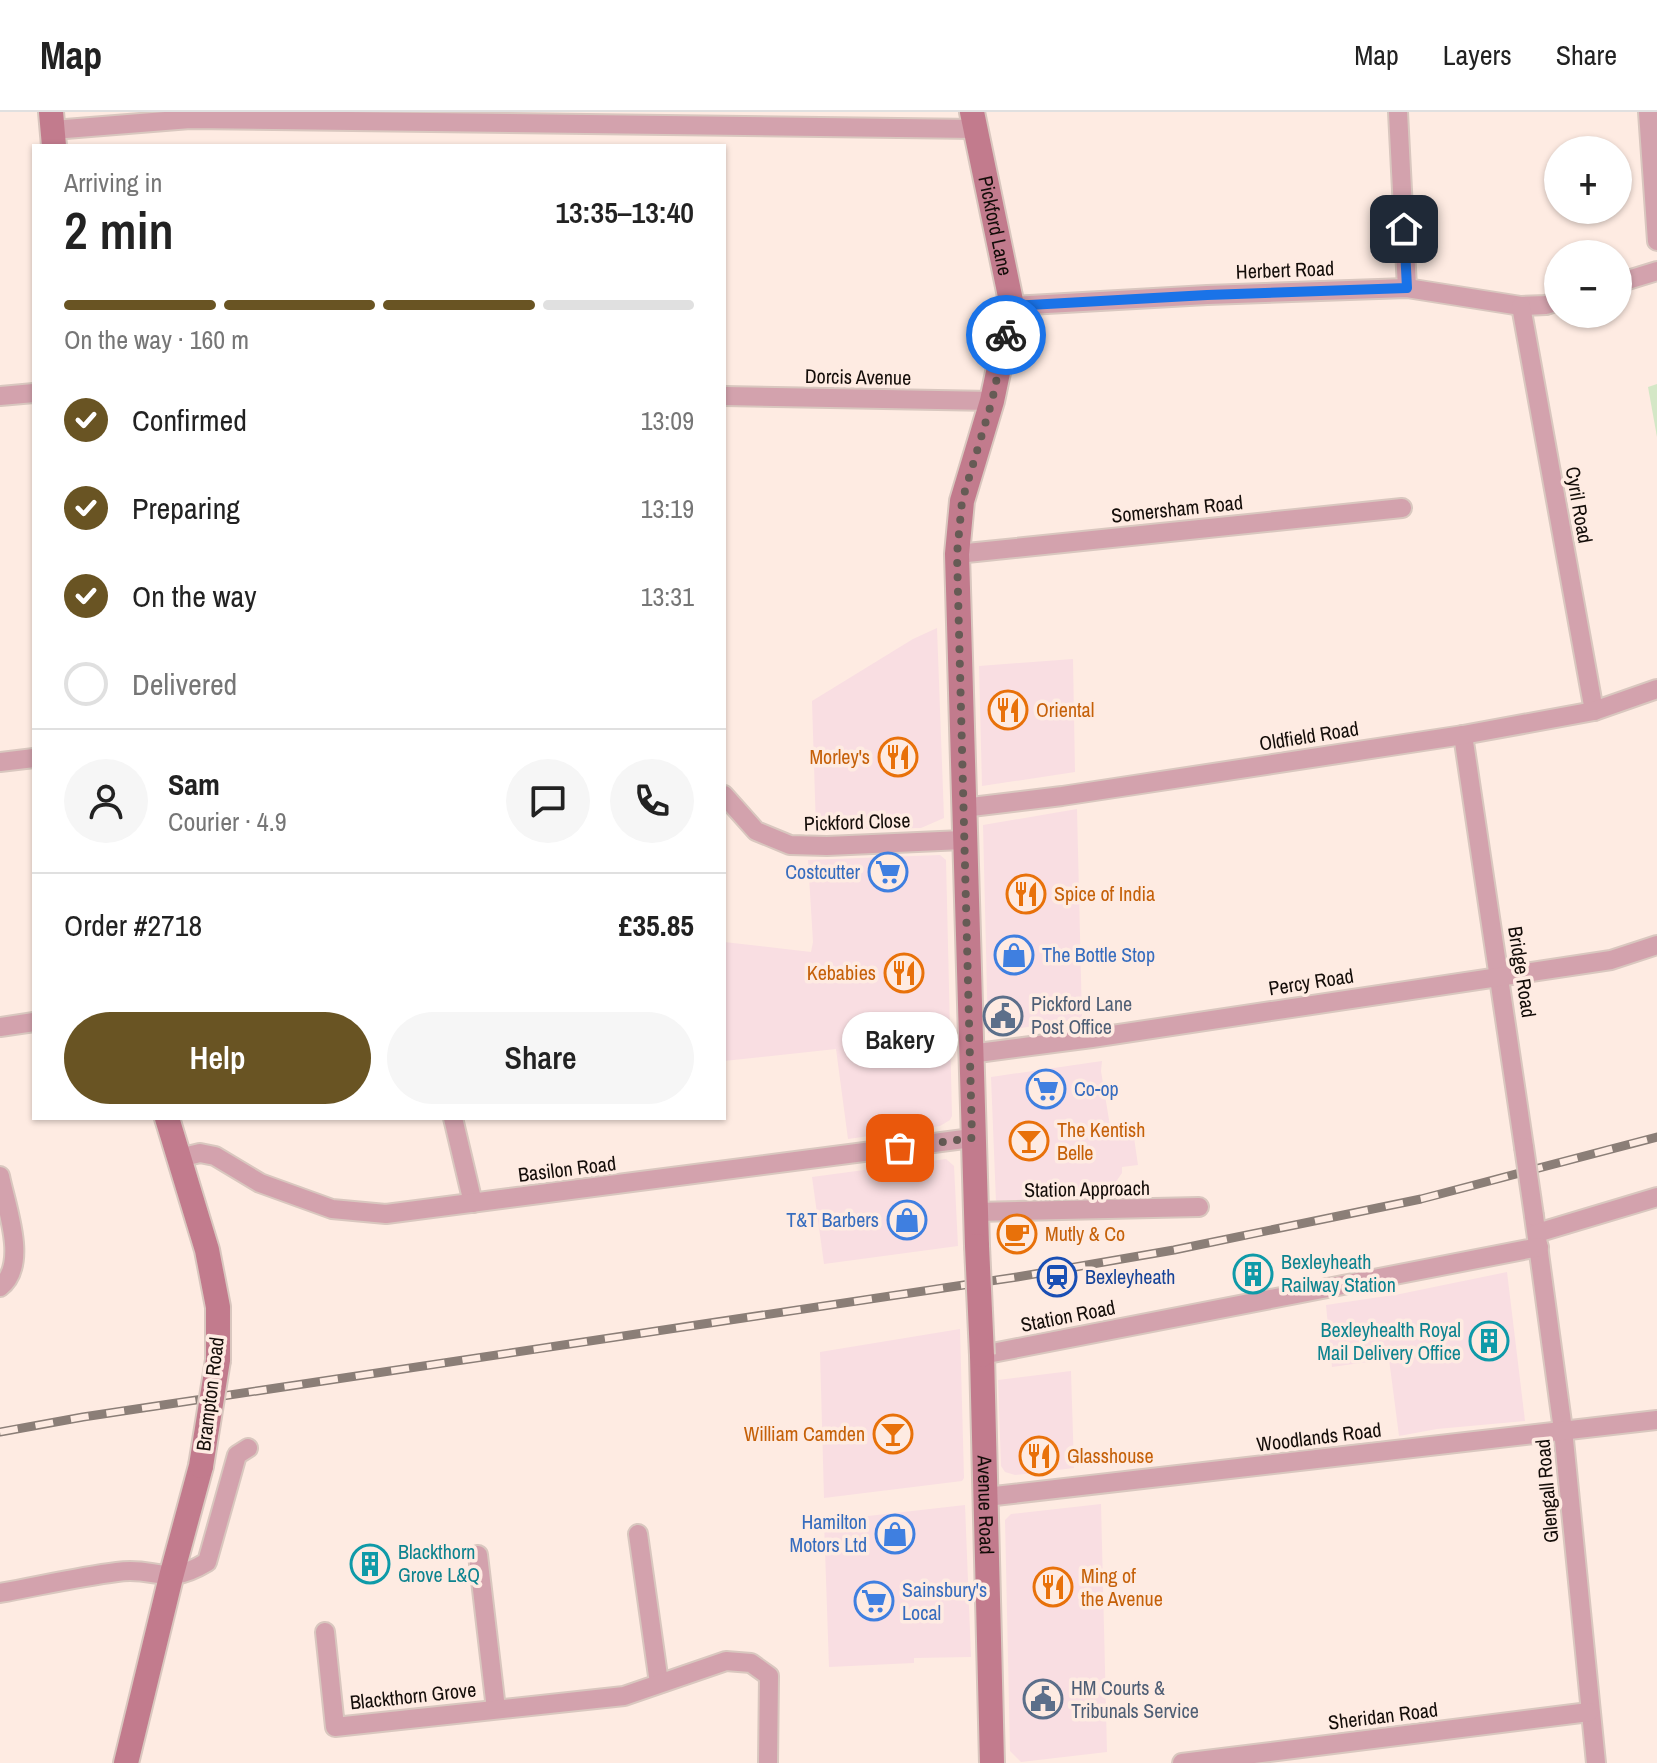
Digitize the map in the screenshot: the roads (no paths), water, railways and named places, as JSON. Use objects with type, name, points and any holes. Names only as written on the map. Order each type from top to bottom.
[{"type":"street","points":[[1398,112],[1407,288]]},
{"type":"street","points":[[1648,112],[1657,241]]},
{"type":"street","points":[[52,129],[190,119],[974,120]]},
{"type":"street","name":"Pickford Lane","points":[[974,120],[1012,306],[992,401],[962,501],[957,554],[977,1246]]},
{"type":"street","points":[[1632,279],[1657,271]]},
{"type":"street","name":"Herbert Road","points":[[1012,306],[1407,288],[1521,306],[1544,305]]},
{"type":"street","name":"Cyril Road","points":[[1521,306],[1594,711]]},
{"type":"street","points":[[0,396],[32,393]]},
{"type":"street","name":"Dorcis Avenue","points":[[726,396],[992,401]]},
{"type":"street","name":"Somersham Road","points":[[957,554],[1402,508]]},
{"type":"street","name":"Oldfield Road","points":[[963,808],[1062,796],[1463,735],[1594,711],[1657,689]]},
{"type":"street","name":"Bridge Road","points":[[1463,735],[1536,1232]]},
{"type":"street","points":[[0,762],[32,758]]},
{"type":"street","name":"Pickford Close","points":[[726,797],[756,831],[790,845],[963,840]]},
{"type":"street","name":"Percy Road","points":[[970,1054],[1611,960],[1657,945]]},
{"type":"street","points":[[0,1027],[32,1022]]},
{"type":"street","name":"Brampton Road","points":[[126,1763],[201,1466],[218,1360],[218,1307],[207,1250],[168,1120]]},
{"type":"street","points":[[453,1120],[473,1203]]},
{"type":"street","name":"Basilon Road","points":[[179,1158],[200,1153],[215,1156],[260,1183],[332,1209],[386,1214],[972,1138]]},
{"type":"street","points":[[0,1176],[16,1255],[12,1273],[0,1287]]},
{"type":"street","name":"Station Road","points":[[982,1355],[1536,1232],[1657,1197]]},
{"type":"street","name":"Station Approach","points":[[975,1212],[1199,1207]]},
{"type":"street","name":"Glengall Road","points":[[1536,1232],[1563,1430],[1596,1763]]},
{"type":"street","name":"Avenue Road","points":[[977,1246],[992,1763]]},
{"type":"street","name":"Woodlands Road","points":[[986,1497],[1657,1420]]},
{"type":"street","name":"Brampton Road","points":[[171,1577],[190,1572],[207,1562],[237,1455],[248,1448]]},
{"type":"street","points":[[638,1534],[659,1683]]},
{"type":"street","name":"Blackthorn Grove","points":[[478,1555],[496,1709]]},
{"type":"street","points":[[0,1593],[121,1571],[171,1577]]},
{"type":"street","name":"Blackthorn Grove","points":[[325,1632],[335,1727],[624,1696],[726,1661],[751,1663],[769,1676],[768,1763]]},
{"type":"street","name":"Sheridan Road","points":[[1182,1763],[1589,1712]]},
{"type":"railway","points":[[0,1432],[1017,1277],[1174,1250],[1421,1199],[1657,1137]]},
{"type":"place","name":"Oriental","points":[[1008,710]]},
{"type":"place","name":"Morley's","points":[[898,757]]},
{"type":"place","name":"Costcutter","points":[[888,872]]},
{"type":"place","name":"Spice of India","points":[[1026,894]]},
{"type":"place","name":"The Bottle Stop","points":[[1014,955]]},
{"type":"place","name":"Kebabies","points":[[904,973]]},
{"type":"place","name":"Pickford Lane Post Office","points":[[1003,1016]]},
{"type":"place","name":"Co-op","points":[[1046,1089]]},
{"type":"place","name":"The Kentish Belle","points":[[1029,1141]]},
{"type":"place","name":"Bakery","points":[[900,1148]]},
{"type":"place","name":"T&T Barbers","points":[[907,1220]]},
{"type":"place","name":"Mutly & Co","points":[[1017,1234]]},
{"type":"place","name":"Bexleyheath Railway Station","points":[[1253,1274]]},
{"type":"place","name":"Bexleyheath","points":[[1057,1277]]},
{"type":"place","name":"Bexleyhealth Royal Mail Delivery Office","points":[[1489,1341]]},
{"type":"place","name":"William Camden","points":[[893,1434]]},
{"type":"place","name":"Glasshouse","points":[[1039,1456]]},
{"type":"place","name":"Hamilton Motors Ltd","points":[[895,1534]]},
{"type":"place","name":"Blackthorn Grove L&Q","points":[[370,1564]]},
{"type":"place","name":"Ming of the Avenue","points":[[1053,1587]]},
{"type":"place","name":"Sainsbury's Local","points":[[874,1601]]},
{"type":"place","name":"HM Courts & Tribunals Service","points":[[1043,1699]]}]
